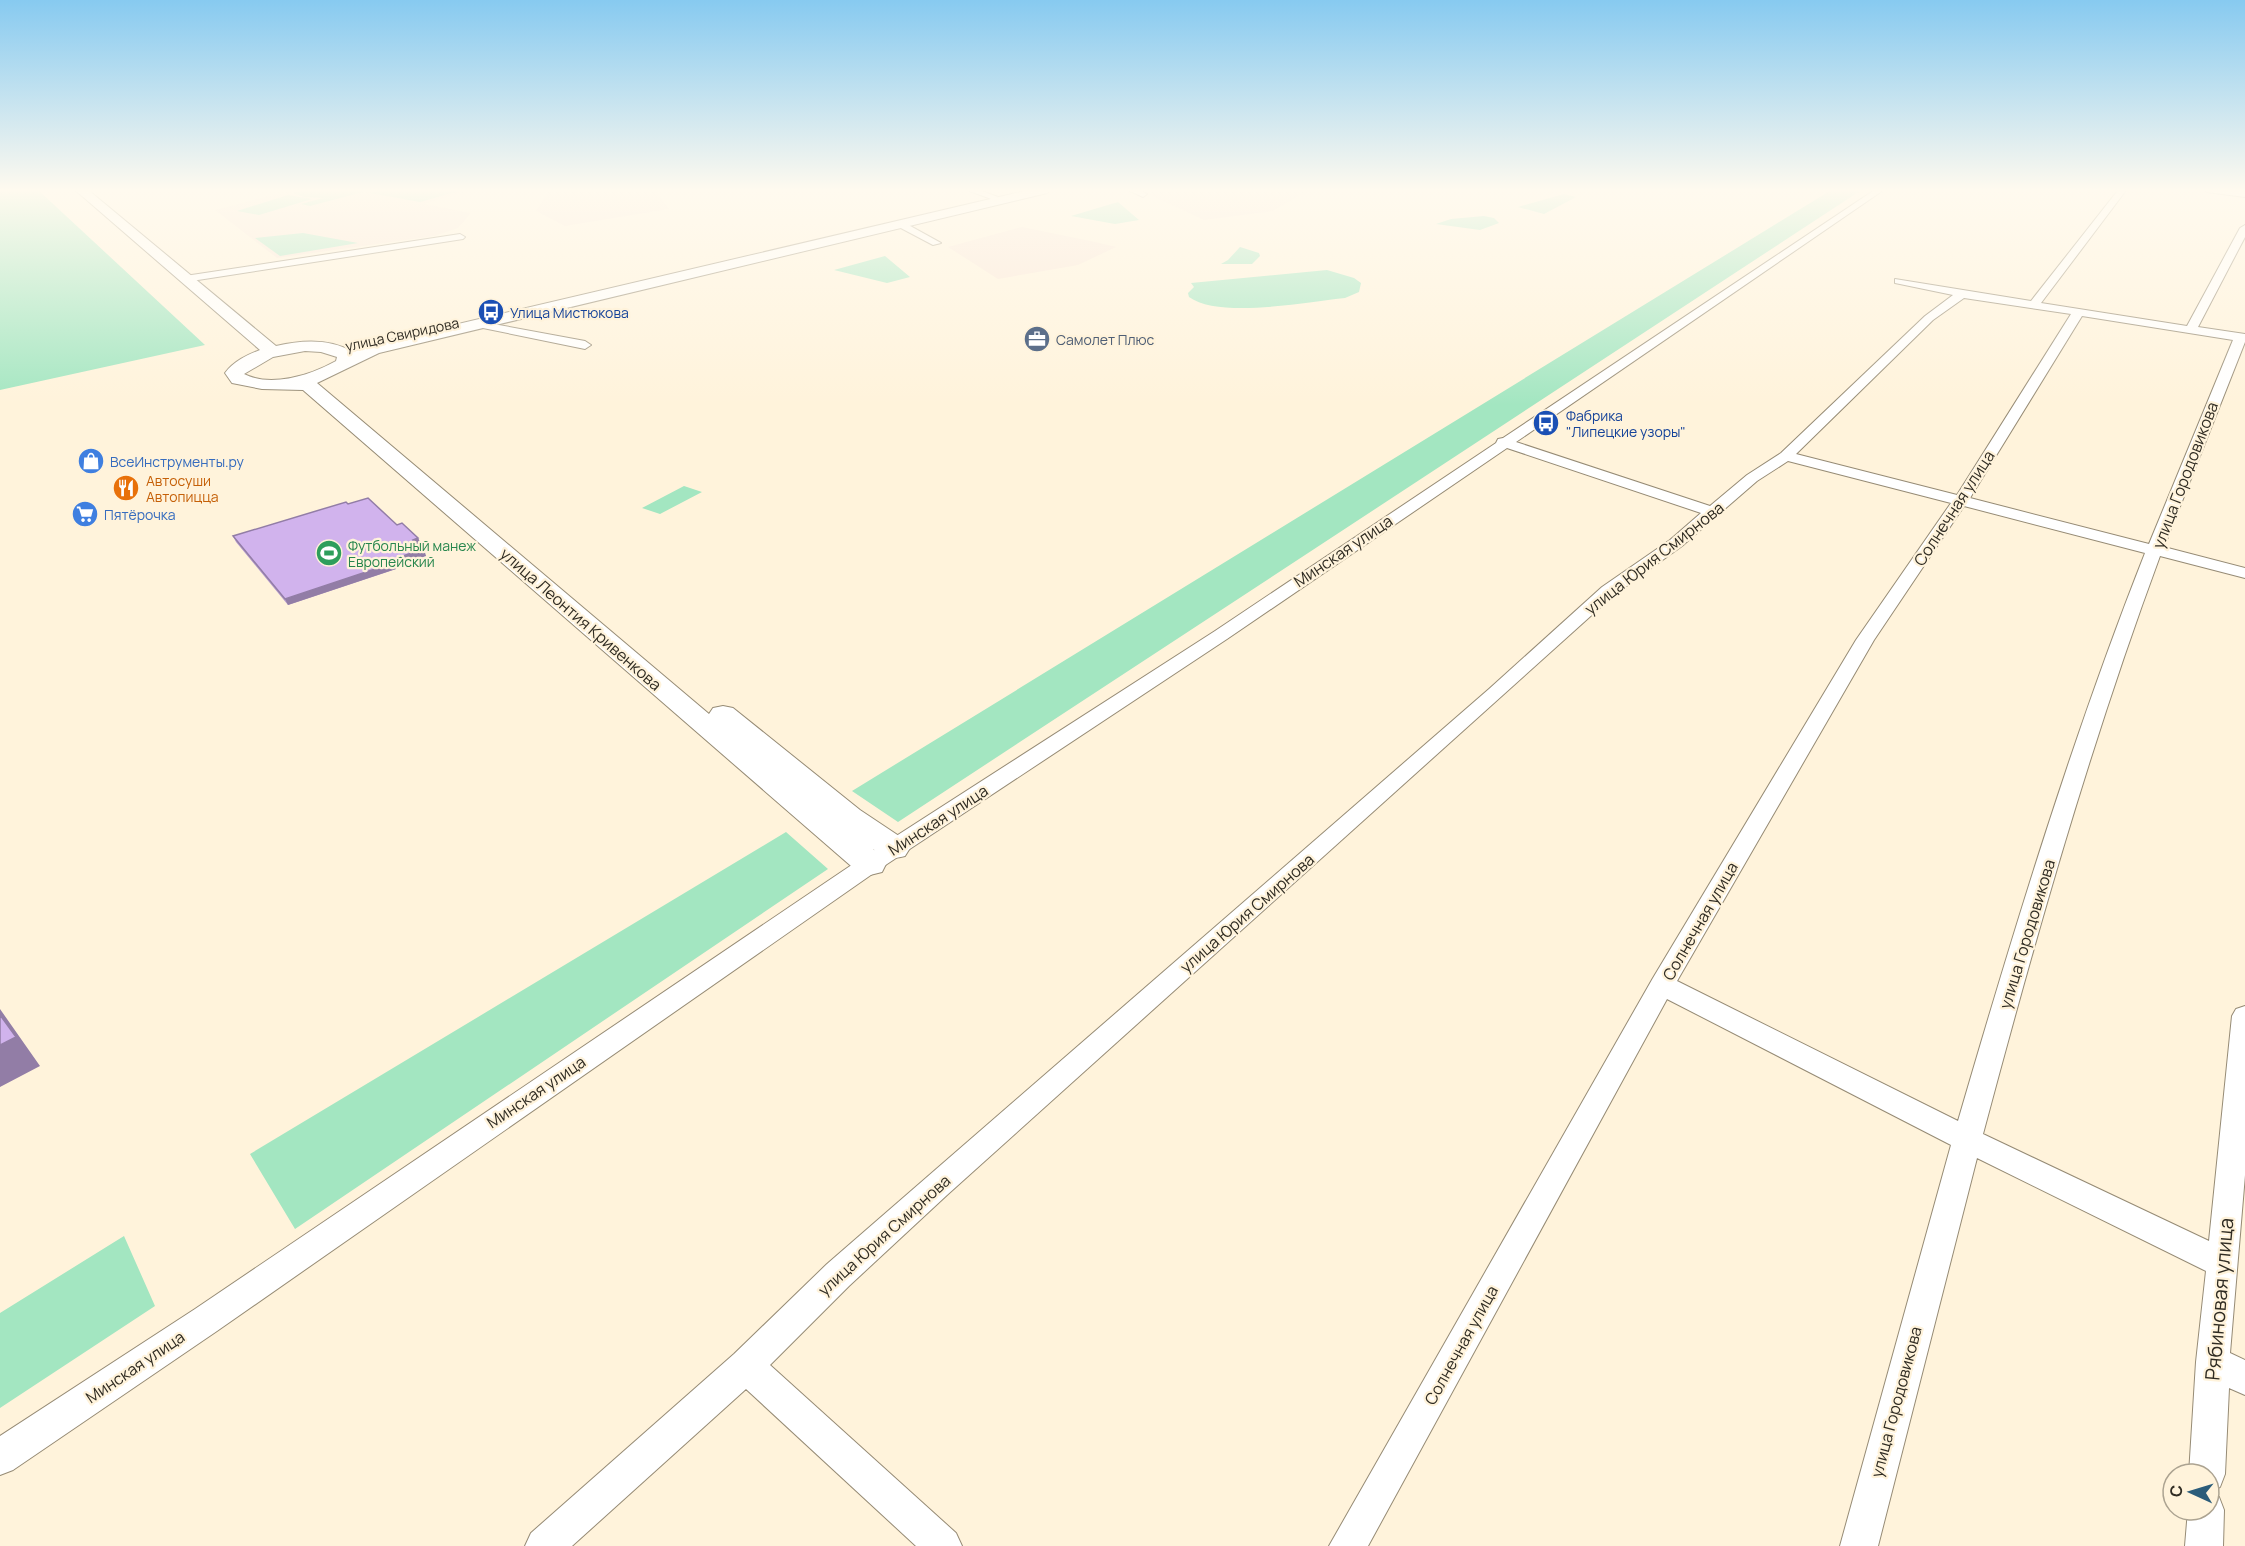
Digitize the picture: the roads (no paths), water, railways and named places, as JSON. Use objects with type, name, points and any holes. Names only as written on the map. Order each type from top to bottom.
[{"type":"street","points":[[164,261],[273,352]]},
{"type":"street","points":[[185,279],[302,261]]},
{"type":"street","name":"улица Свиридова","points":[[339,360],[373,343],[719,261]]},
{"type":"street","name":"улица Свиридова","points":[[339,360],[373,349],[743,261]]},
{"type":"street","name":"Минская улица","points":[[0,1457],[206,1320],[882,856],[1221,635],[1773,261]]},
{"type":"street","points":[[2033,306],[2068,261]]},
{"type":"street","points":[[2192,328],[2227,261]]},
{"type":"street","points":[[1899,281],[2033,306],[2242,337]]},
{"type":"street","name":"улица Юрия Смирнова","points":[[544,1546],[746,1366],[847,1267],[1487,701],[1608,591],[1676,543],[1752,478],[1786,456],[1929,318],[1962,294]]},
{"type":"street","name":"Солнечная улица","points":[[1348,1546],[1662,985],[1865,640],[1961,500],[2078,313]]},
{"type":"street","points":[[477,324],[585,345]]},
{"type":"street","name":"улица Городовикова","points":[[1858,1546],[1966,1139],[2080,758],[2155,551],[2242,337]]},
{"type":"street","points":[[304,347],[339,360],[306,379],[289,382],[249,383],[238,379],[234,373],[241,364],[273,352],[304,347]]},
{"type":"street","name":"улица Леонтия Кривенкова","points":[[339,360],[324,383],[326,388],[433,470],[452,492],[849,817],[882,856]]},
{"type":"street","name":"улица Леонтия Кривенкова","points":[[289,382],[309,385],[640,670],[882,856]]},
{"type":"street","points":[[1503,442],[1713,512]]},
{"type":"street","points":[[1786,456],[2245,573]]},
{"type":"street","points":[[1662,985],[1966,1139],[2222,1263]]},
{"type":"street","name":"Рябиновая улица","points":[[2209,1462],[2213,1362],[2245,1016]]},
{"type":"street","points":[[2213,1362],[2245,1378]]},
{"type":"street","points":[[746,1366],[943,1546]]},
{"type":"street","points":[[2204,1546],[2205,1522]]},
{"type":"place","name":"Улица Мистюкова","points":[[491,312]]},
{"type":"place","name":"Самолет Плюс","points":[[1037,339]]},
{"type":"place","name":"Фабрика \"Липецкие узоры\"","points":[[1546,423]]},
{"type":"place","name":"ВсеИнструменты.ру","points":[[91,461]]},
{"type":"place","name":"Автосуши Автопицца","points":[[126,488]]},
{"type":"place","name":"Пятёрочка","points":[[85,514]]},
{"type":"place","name":"Футбольный манеж Европейский","points":[[329,553]]}]
